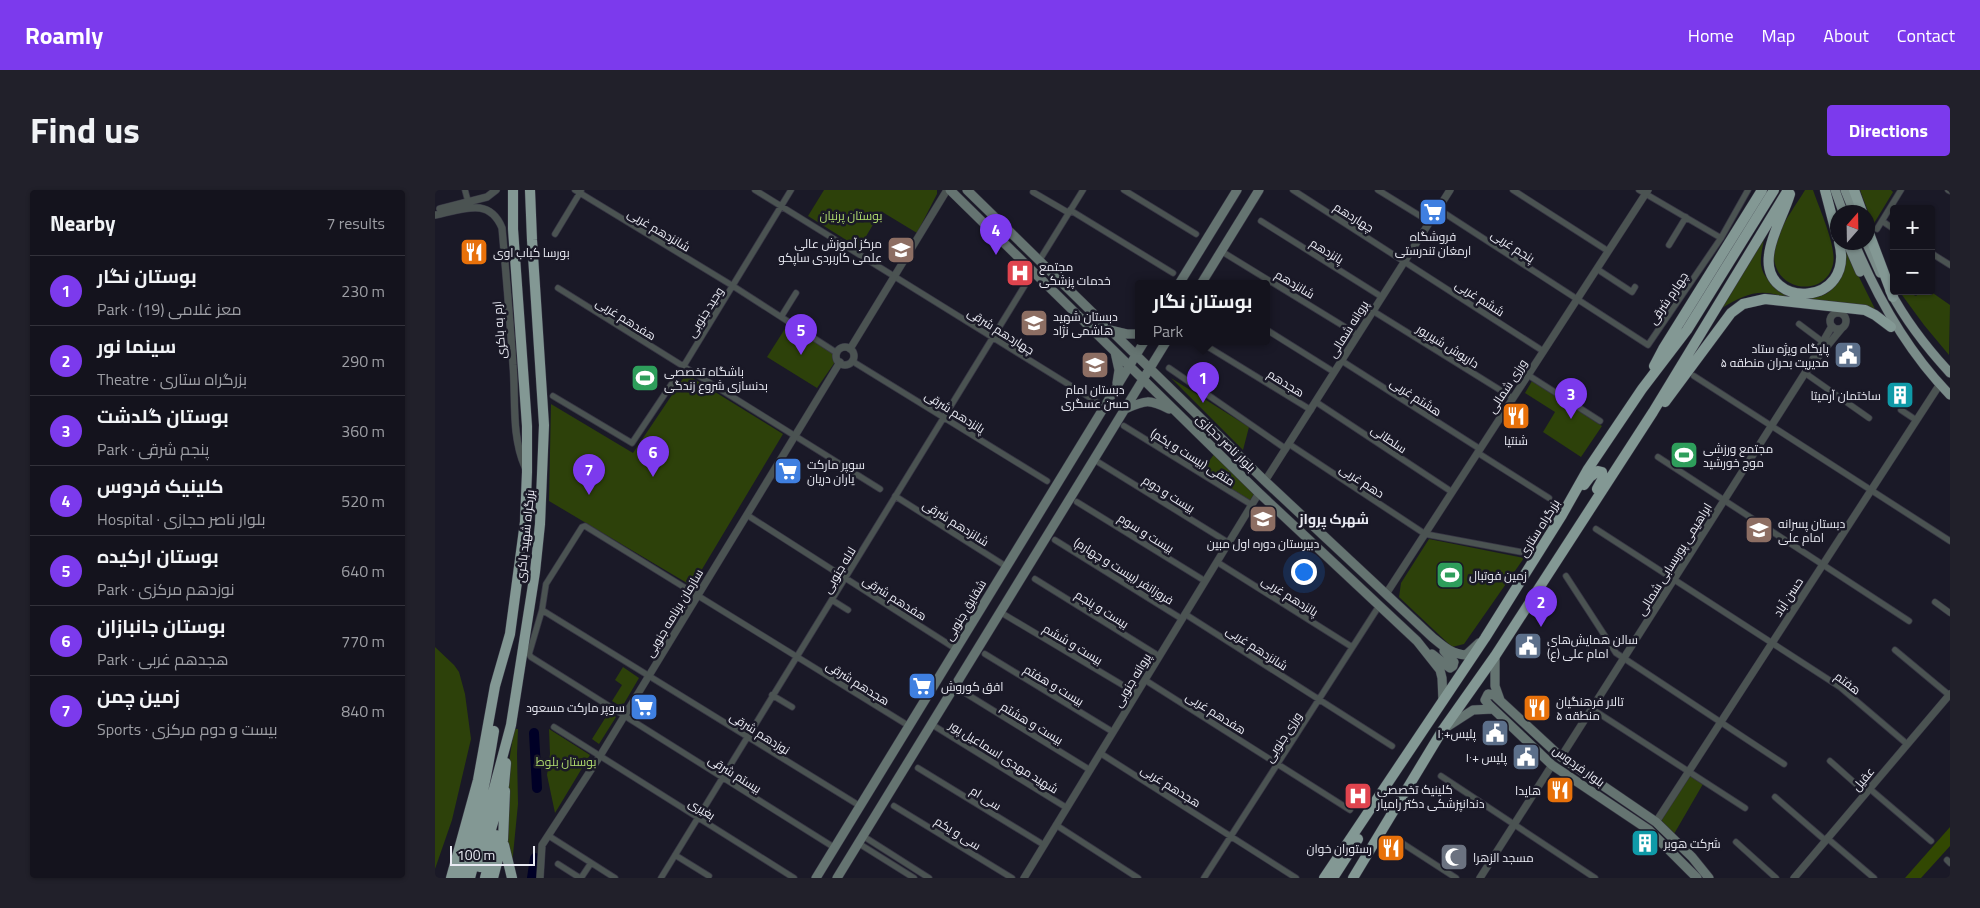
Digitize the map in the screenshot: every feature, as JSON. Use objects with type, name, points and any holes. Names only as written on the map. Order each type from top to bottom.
[{"type":"highway","name":"بزرگراه شهید باکری","points":[[459,842],[478,780],[495,686],[510,634],[525,522],[527,426],[513,229],[513,190]]},
{"type":"highway","name":"بزرگراه شهید باکری","points":[[470,878],[509,732],[535,572],[544,469],[544,425],[530,190]]},
{"type":"highway","points":[[1641,389],[1663,349],[1762,190]]},
{"type":"highway","name":"بزرگراه ستاری","points":[[1324,878],[1485,638],[1562,515],[1588,469],[1641,389],[1687,330],[1774,190]]},
{"type":"highway","points":[[1789,190],[1785,212],[1768,257],[1772,276],[1780,285],[1791,292],[1802,295],[1815,294],[1828,287],[1837,276],[1841,265],[1840,250]]},
{"type":"highway","points":[[1351,878],[1442,731],[1495,656],[1653,412],[1789,190]]},
{"type":"highway","points":[[1826,190],[1830,207]]},
{"type":"highway","points":[[1854,190],[1859,205]]},
{"type":"highway","points":[[1875,239],[1893,297]]},
{"type":"highway","points":[[1653,412],[1669,399],[1731,313],[1743,304],[1765,299],[1865,310],[1875,315],[1891,328]]},
{"type":"highway","points":[[1562,515],[1590,477],[1598,471],[1602,472],[1601,484],[1586,505],[1578,526]]},
{"type":"highway","points":[[461,878],[486,781],[510,634]]},
{"type":"highway","points":[[485,878],[498,827],[509,732]]},
{"type":"highway","points":[[493,878],[503,840],[506,798],[504,785]]},
{"type":"highway","points":[[477,878],[504,785]]},
{"type":"highway","points":[[1333,878],[1355,844],[1368,815]]},
{"type":"highway","points":[[503,840],[507,865],[512,878]]},
{"type":"highway","points":[[446,878],[459,842]]},
{"type":"highway","points":[[451,878],[459,842]]},
{"type":"main road","name":"بلوار ناصر حجازی","points":[[949,190],[1259,493],[1417,641],[1439,670],[1442,678],[1443,701]]},
{"type":"main road","name":"بلوار ناصر حجازی","points":[[967,190],[1265,481],[1432,638],[1451,653],[1466,655],[1485,638]]},
{"type":"main road","points":[[1181,280],[1237,190]]},
{"type":"main road","points":[[1203,280],[1259,190]]},
{"type":"main road","points":[[1826,190],[1832,205]]},
{"type":"main road","points":[[1835,190],[1840,205]]},
{"type":"main road","points":[[1845,190],[1851,205]]},
{"type":"main road","points":[[1851,250],[1879,308],[1891,328],[1901,332]]},
{"type":"main road","points":[[1858,250],[1883,304],[1939,384],[1950,395]]},
{"type":"main road","points":[[1870,250],[1902,314],[1934,356],[1950,373]]},
{"type":"main road","points":[[1109,330],[1135,334]]},
{"type":"main road","name":"شقایق جنوبی","points":[[816,878],[1142,345]]},
{"type":"main road","points":[[837,878],[863,841],[931,724],[1164,345]]},
{"type":"main road","points":[[1114,350],[1119,370],[1115,389]]},
{"type":"main road","points":[[1125,409],[1144,402],[1153,402],[1176,412]]},
{"type":"main road","points":[[1417,641],[1444,665],[1451,667],[1454,662],[1432,638]]},
{"type":"main road","points":[[1495,656],[1495,686],[1500,701]]},
{"type":"main road","points":[[1493,709],[1485,700],[1487,694],[1494,695],[1500,701]]},
{"type":"main road","name":"بلوار فردوس","points":[[1500,701],[1561,757],[1656,822],[1692,857],[1709,878]]},
{"type":"main road","points":[[1442,731],[1473,710],[1493,709]]},
{"type":"main road","name":"بلوار فردوس","points":[[1493,709],[1552,765],[1649,830],[1697,878]]},
{"type":"street","points":[[465,190],[469,206]]},
{"type":"street","points":[[435,215],[469,206],[496,190]]},
{"type":"street","points":[[755,190],[782,207]]},
{"type":"street","name":"وحید جنوبی","points":[[553,396],[632,443],[683,367],[791,190]]},
{"type":"street","points":[[850,349],[949,190]]},
{"type":"street","points":[[1039,261],[1083,190]]},
{"type":"street","points":[[1124,190],[1196,234]]},
{"type":"street","name":"چهاردهم","points":[[1293,190],[1405,261]]},
{"type":"street","points":[[1378,190],[1430,222]]},
{"type":"street","name":"پروانه شمالی","points":[[1265,481],[1450,190]]},
{"type":"street","points":[[1513,190],[1608,251]]},
{"type":"street","name":"چهارم شرقی","points":[[1577,299],[1648,345],[1721,238],[1748,190]]},
{"type":"street","points":[[1875,227],[1882,221],[1900,190]]},
{"type":"street","points":[[555,234],[579,191]]},
{"type":"street","name":"شانزدهم غربی","points":[[579,191],[837,353]]},
{"type":"street","points":[[1644,191],[1721,238]]},
{"type":"street","name":"ورزی شمالی","points":[[1386,594],[1597,269],[1644,191]]},
{"type":"street","points":[[1033,192],[1173,273]]},
{"type":"street","points":[[435,210],[469,206]]},
{"type":"street","name":"ارم به باکری","points":[[469,206],[490,210],[499,219],[502,228],[517,434],[519,452],[527,472]]},
{"type":"street","name":"چهاردهم شرقی","points":[[782,207],[1097,402]]},
{"type":"street","name":"پنجم غربی","points":[[1438,209],[1577,299]]},
{"type":"street","points":[[1669,245],[1686,218]]},
{"type":"street","points":[[1882,221],[1890,226]]},
{"type":"street","name":"پانزدهم","points":[[1261,222],[1382,297]]},
{"type":"street","name":"شانزدهم","points":[[1221,251],[1268,280]]},
{"type":"street","points":[[1935,256],[1950,266]]},
{"type":"street","name":"ششم غربی","points":[[1405,261],[1543,351]]},
{"type":"street","points":[[1597,269],[1632,292],[1635,287]]},
{"type":"street","name":"لاله جنوبی","points":[[661,878],[1033,272]]},
{"type":"street","name":"شانزدهم","points":[[1270,281],[1358,335]]},
{"type":"street","name":"هفدهم غربی","points":[[558,288],[880,489]]},
{"type":"street","points":[[781,317],[797,293]]},
{"type":"street","name":"داریوش شیرپور","points":[[1373,311],[1513,398]]},
{"type":"street","points":[[1841,314],[1846,320],[1842,328],[1835,329],[1832,326],[1830,321],[1832,316],[1841,314]]},
{"type":"street","points":[[1799,324],[1823,342]]},
{"type":"street","name":"ابراهیمی پوربسابی شمالی","points":[[1561,757],[1772,426],[1832,326]]},
{"type":"street","name":"ابراهیمی پوربسابی شمالی","points":[[1805,373],[1842,328]]},
{"type":"street","points":[[1270,332],[1334,372]]},
{"type":"street","name":"هجدهم","points":[[1205,345],[1311,410]]},
{"type":"street","points":[[842,347],[850,349],[853,356],[852,361],[847,364],[840,362],[837,358],[837,353],[842,347]]},
{"type":"street","name":"پانزدهم شرقی","points":[[852,361],[1047,481]]},
{"type":"street","name":"هشتم غربی","points":[[1342,361],[1549,498]]},
{"type":"street","name":"سازمان برنامه جنوبی","points":[[540,878],[542,845],[600,756],[840,362]]},
{"type":"street","name":"دهم غربی","points":[[1169,368],[1287,447],[1425,534]]},
{"type":"street","points":[[1805,373],[1869,418]]},
{"type":"street","points":[[1528,375],[1600,421]]},
{"type":"street","points":[[1694,376],[1950,541]]},
{"type":"street","name":"حسن آباد","points":[[1656,822],[1939,384]]},
{"type":"street","name":"سلطانی","points":[[1316,402],[1452,492]]},
{"type":"street","points":[[1901,410],[1916,420]]},
{"type":"street","name":"متقی (بیست و یکم)","points":[[1125,426],[1252,505]]},
{"type":"street","points":[[1658,456],[1909,621]]},
{"type":"street","name":"بیست و دوم","points":[[1098,462],[1229,543]]},
{"type":"street","name":"پروانه جنوبی","points":[[1024,878],[1259,493]]},
{"type":"street","name":"شانزدهم شرقی","points":[[895,496],[1007,567]]},
{"type":"street","name":"بیست و سوم","points":[[1077,502],[1205,581]]},
{"type":"street","name":"هفدهم شرقی","points":[[747,515],[956,649]]},
{"type":"street","name":"هجدهم شرقی","points":[[542,610],[546,584],[584,526],[909,726]]},
{"type":"street","name":"هفتم","points":[[1597,529],[1839,687],[1907,744]]},
{"type":"street","points":[[1425,534],[1521,552]]},
{"type":"street","name":"فروزانفر (بیست و چهارم)","points":[[1055,540],[1184,616]]},
{"type":"street","name":"پانزدهم غربی","points":[[1217,562],[1352,647]]},
{"type":"street","points":[[1566,576],[1616,653],[1784,764]]},
{"type":"street","name":"بیست و پنجم","points":[[1035,579],[1159,656]]},
{"type":"street","points":[[832,600],[848,610]]},
{"type":"street","points":[[1935,602],[1950,613]]},
{"type":"street","name":"ورزی جنوبی","points":[[1203,878],[1379,606]]},
{"type":"street","name":"نوزدهم شرقی","points":[[542,610],[860,806]]},
{"type":"street","name":"بیستم شرقی","points":[[542,610],[529,654],[531,657],[835,848]]},
{"type":"street","name":"بیست و ششم","points":[[1000,612],[1137,693]]},
{"type":"street","name":"شانزدهم غربی","points":[[1184,616],[1319,699]]},
{"type":"street","points":[[1895,650],[1950,695]]},
{"type":"street","name":"بیست و هفتم","points":[[985,654],[1113,732]]},
{"type":"street","name":"هفدهم غربی","points":[[1145,680],[1277,764]]},
{"type":"street","name":"بیست و هشتم","points":[[965,693],[1090,770]]},
{"type":"street","points":[[772,695],[792,707]]},
{"type":"street","name":"عقیل","points":[[1797,877],[1950,695]]},
{"type":"street","points":[[1319,699],[1392,746]]},
{"type":"street","points":[[1591,709],[1745,808]]},
{"type":"street","name":"شهید مهدی اسماعیل پور","points":[[931,724],[1067,808]]},
{"type":"street","name":"بغیری","points":[[554,727],[794,878]]},
{"type":"street","name":"هجدهم غربی","points":[[1100,753],[1231,836]]},
{"type":"street","points":[[1830,761],[1931,841]]},
{"type":"street","points":[[1277,764],[1350,810]]},
{"type":"street","points":[[1479,878],[1552,765]]},
{"type":"street","name":"سی ام","points":[[919,768],[1044,845]]},
{"type":"street","points":[[1441,776],[1595,878]]},
{"type":"street","points":[[1775,797],[1874,878]]},
{"type":"street","name":"سی و یکم","points":[[894,806],[1012,878]]},
{"type":"street","points":[[1056,825],[1135,877]]},
{"type":"street","points":[[549,836],[615,878]]},
{"type":"street","points":[[1231,836],[1296,878]]},
{"type":"street","points":[[863,841],[913,867],[929,878]]},
{"type":"street","points":[[863,841],[915,878]]},
{"type":"street","points":[[1736,842],[1776,878]]},
{"type":"street","points":[[1402,843],[1456,878]]},
{"type":"street","points":[[675,855],[709,876]]},
{"type":"street","points":[[559,864],[580,878],[591,863]]},
{"type":"street","points":[[908,874],[913,867]]},
{"type":"green space","name":"بوستان پرنیان","points":[[824,190],[937,190],[937,194],[917,233],[884,213],[880,213],[859,248],[808,216]]},
{"type":"green space","points":[[1805,190],[1813,190],[1830,238],[1830,250],[1832,250],[1834,257],[1828,275],[1820,283],[1800,286],[1790,283],[1781,276],[1775,265],[1775,244],[1791,212]]},
{"type":"green space","points":[[1860,190],[1891,190],[1893,192],[1875,222],[1875,205],[1866,205]]},
{"type":"green space","points":[[1764,238],[1761,265],[1765,276],[1778,286],[1811,297],[1822,296],[1834,286],[1839,279],[1846,250],[1876,311],[1788,299],[1770,293],[1746,296],[1722,308]]},
{"type":"green space","points":[[1935,294],[1950,305],[1949,355],[1902,295]]},
{"type":"green space","points":[[788,324],[834,353],[835,362],[817,388],[767,357]]},
{"type":"green space","points":[[686,374],[783,434],[692,586],[549,501],[551,404],[633,453]]},
{"type":"green space","points":[[1171,378],[1249,427],[1243,450]]},
{"type":"green space","points":[[1532,381],[1602,426],[1581,457],[1543,432],[1555,412],[1525,393]]},
{"type":"green space","points":[[1215,453],[1256,491],[1249,502],[1201,472]]},
{"type":"green space","points":[[1429,539],[1524,558],[1464,644],[1452,647],[1399,597],[1401,583]]},
{"type":"green space","points":[[435,647],[459,672],[465,694],[471,739],[452,820],[435,869]]},
{"type":"green space","points":[[623,667],[639,678],[622,707],[612,701],[622,685],[615,680]]},
{"type":"green space","points":[[609,712],[616,717],[599,744],[592,739]]},
{"type":"green space","points":[[514,729],[518,729],[518,804],[512,865],[504,840],[508,769]]},
{"type":"green space","name":"بوستان بلوط","points":[[549,729],[590,755],[555,813],[547,775],[550,754]]},
{"type":"green space","points":[[1690,776],[1703,784],[1674,834],[1661,820]]},
{"type":"green space","points":[[1950,827],[1950,846],[1921,878],[1905,878]]},
{"type":"waterway","points":[[534,733],[537,788]]},
{"type":"waterway","points":[[532,878],[535,858]]},
{"type":"place","name":"فروشگاه ارمغان تندرستی","points":[[1433,212]]},
{"type":"place","name":"مرکز آموزش عالی علمی کاربردی ساپکو","points":[[901,250]]},
{"type":"place","name":"بورسا کباب اوی","points":[[474,252]]},
{"type":"place","name":"کلینیک فردوس","points":[[996,255]]},
{"type":"place","name":"مجتمع خدمات پزشکی","points":[[1020,273]]},
{"type":"place","name":"دبستان شهید هاشمی نژاد","points":[[1034,323]]},
{"type":"place","name":"بوستان ارکیده","points":[[801,355]]},
{"type":"place","name":"پایگاه ویژه ستاد مدیریت بحران منطقه ۵","points":[[1848,355]]},
{"type":"place","name":"دبستان امام حسن عسگری","points":[[1095,365]]},
{"type":"place","name":"باشگاه تخصصی بدنسازی شروع زندگی","points":[[645,378]]},
{"type":"place","name":"ساختمان آرمیتا","points":[[1900,395]]},
{"type":"place","name":"بوستان نگار","points":[[1203,403]]},
{"type":"place","name":"شنتیا","points":[[1516,416]]},
{"type":"place","name":"بوستان گلدشت","points":[[1571,419]]},
{"type":"place","name":"مجتمع ورزشی موج خورشید","points":[[1684,455]]},
{"type":"place","name":"سوپر مارکت یاران دریان","points":[[788,471]]},
{"type":"place","name":"بوستان جانبازان","points":[[653,477]]},
{"type":"place","name":"زمین چمن","points":[[589,495]]},
{"type":"place","name":"دبیرستان دوره اول مبین","points":[[1263,519]]},
{"type":"place","name":"دبستان پسرانه امام علی","points":[[1759,530]]},
{"type":"place","name":"زمین فوتبال","points":[[1450,575]]},
{"type":"place","name":"سینما نور","points":[[1541,627]]},
{"type":"place","name":"سالن همایش‌های امام علی (ع)","points":[[1528,646]]},
{"type":"place","name":"افق کوروش","points":[[922,686]]},
{"type":"place","name":"سوپر مارکت مسعود","points":[[644,707]]},
{"type":"place","name":"تالار فرهنگیان منطقه ۵","points":[[1537,708]]},
{"type":"place","name":"پلیس+١٠","points":[[1495,733]]},
{"type":"place","name":"پلیس +۱۰","points":[[1526,757]]},
{"type":"place","name":"هایدا","points":[[1560,790]]},
{"type":"place","name":"کلینیک تخصصی دندانپزشکی دکتر رامیار","points":[[1358,796]]},
{"type":"place","name":"شرکت هوبر","points":[[1645,843]]},
{"type":"place","name":"رستوران خوان","points":[[1391,848]]},
{"type":"place","name":"مسجد الزهرا","points":[[1454,857]]},
{"type":"district","name":"شهرک پرواز","points":[[1334,518]]}]
